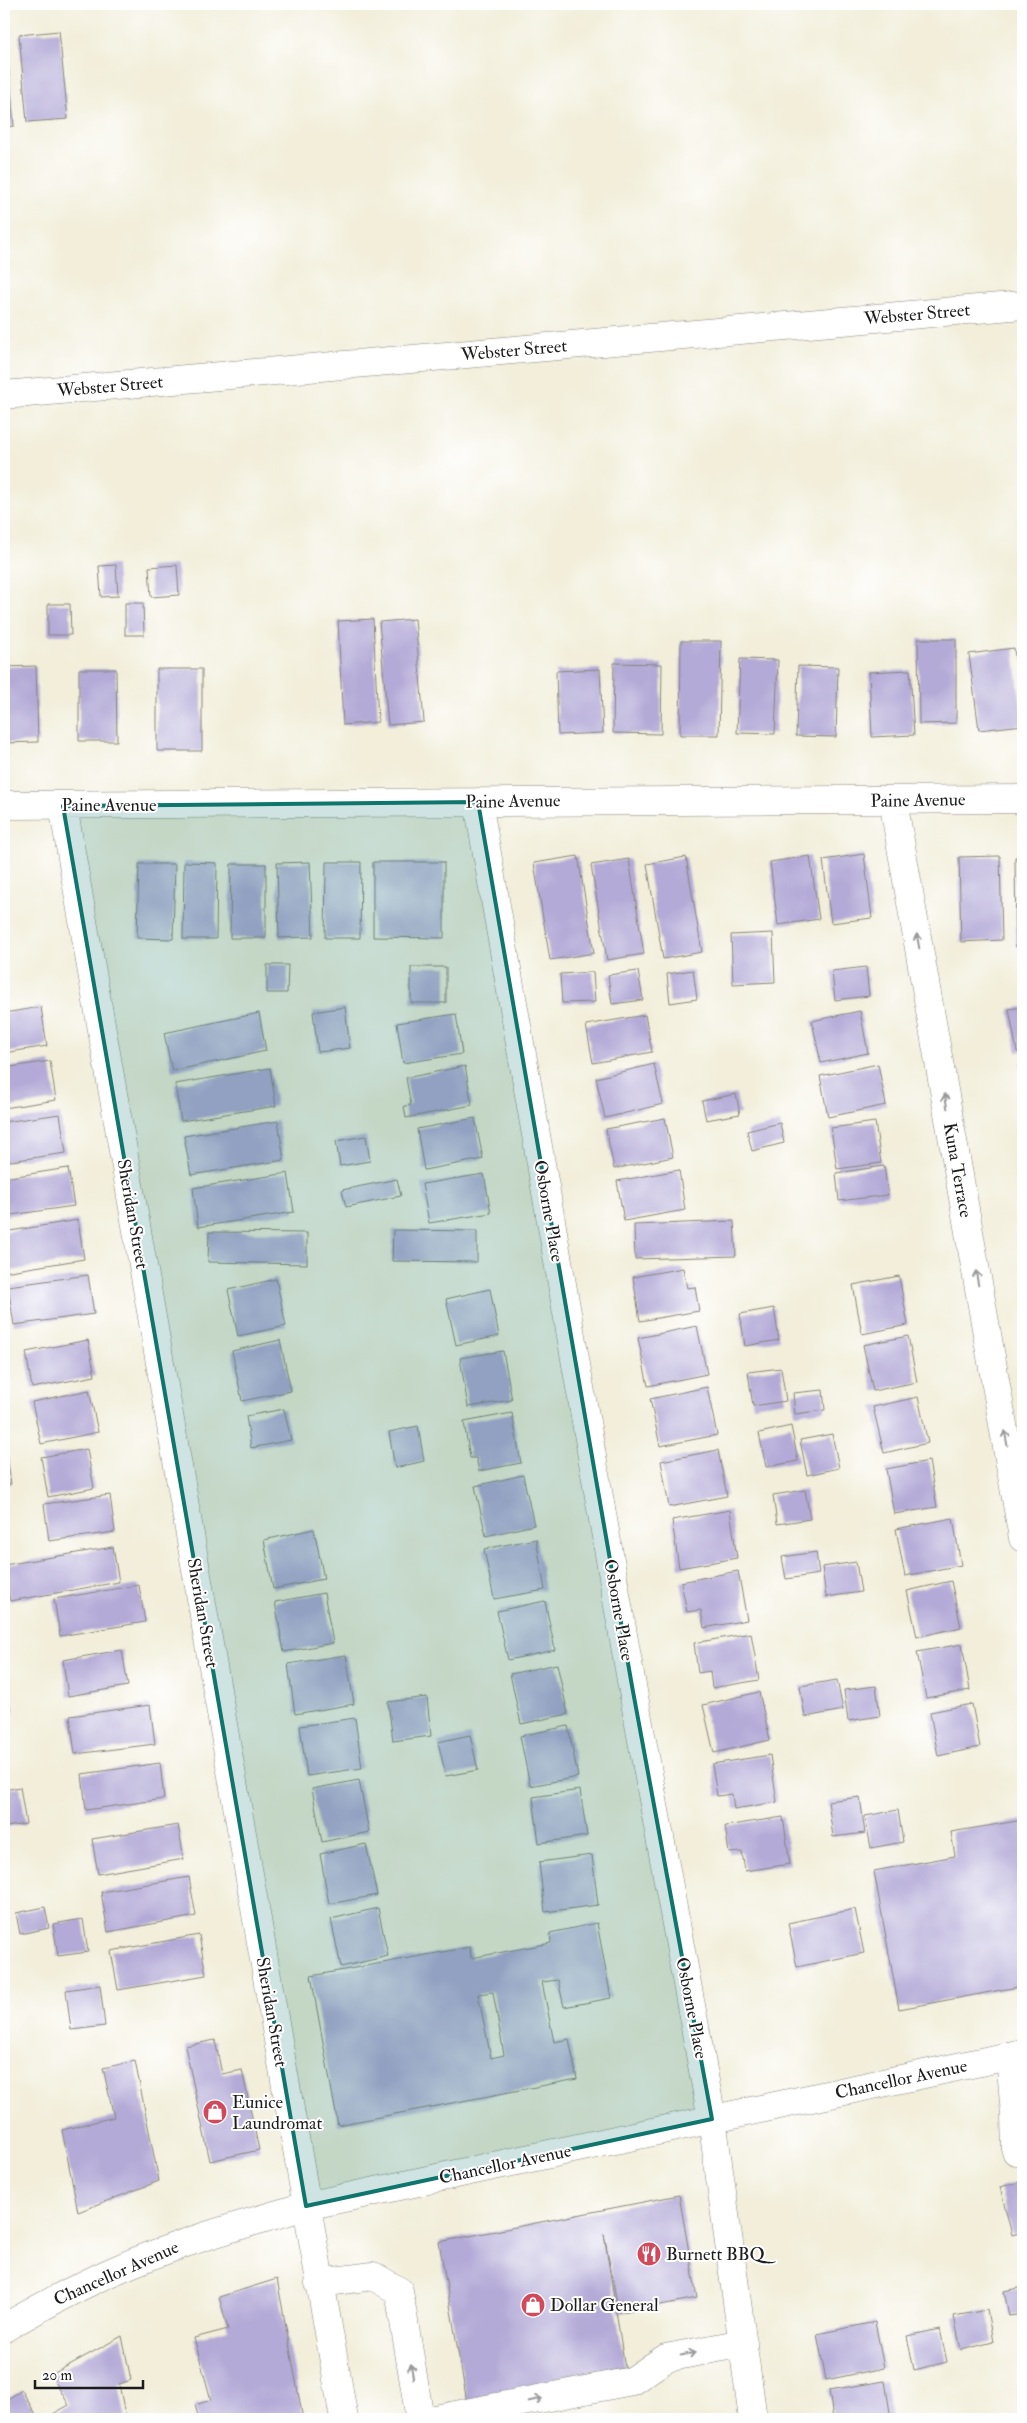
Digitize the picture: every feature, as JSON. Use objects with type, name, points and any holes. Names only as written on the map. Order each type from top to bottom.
[{"type":"street","name":"Webster Street","points":[[4,396],[1023,305]]},
{"type":"street","name":"Paine Avenue","points":[[4,805],[1023,799]]},
{"type":"street","name":"Kuna Terrace","points":[[893,801],[1023,1538]]},
{"type":"street","name":"Osborne Place","points":[[478,802],[628,1667],[712,2119],[753,2419]]},
{"type":"street","name":"Sheridan Street","points":[[63,806],[344,2419]]},
{"type":"street","name":"Chancellor Avenue","points":[[4,2328],[103,2276],[159,2252],[208,2235],[306,2206],[1017,2055]]},
{"type":"street","points":[[1017,2055],[1019,2116],[1016,2151],[1023,2152]]},
{"type":"street","points":[[319,2283],[373,2276],[399,2291],[420,2419]]},
{"type":"street","points":[[436,2419],[632,2381],[666,2358],[742,2343]]},
{"type":"highlighted area","points":[[478,802],[632,1686],[712,2119],[306,2206],[63,806]]},
{"type":"building","points":[[59,31],[68,119],[27,122],[19,35]]},
{"type":"building","points":[[6,39],[14,126],[4,127],[4,40]]},
{"type":"building","points":[[116,565],[118,596],[101,597],[99,566]]},
{"type":"building","points":[[177,565],[179,595],[151,597],[149,567]]},
{"type":"building","points":[[125,603],[143,603],[144,635],[125,635]]},
{"type":"building","points":[[48,604],[70,604],[71,635],[48,635]]},
{"type":"building","points":[[373,619],[378,722],[343,725],[338,621]]},
{"type":"building","points":[[415,619],[424,722],[388,725],[379,622]]},
{"type":"building","points":[[918,639],[956,639],[956,723],[919,724]]},
{"type":"building","points":[[681,641],[721,641],[719,735],[680,735]]},
{"type":"building","points":[[1014,648],[1023,725],[979,730],[969,654]]},
{"type":"building","points":[[740,659],[778,660],[775,734],[737,733]]},
{"type":"building","points":[[614,663],[662,664],[661,734],[613,733]]},
{"type":"building","points":[[36,666],[38,742],[4,743],[4,667]]},
{"type":"building","points":[[798,666],[838,667],[836,737],[796,736]]},
{"type":"building","points":[[79,669],[116,669],[117,741],[79,741]]},
{"type":"building","points":[[157,669],[202,669],[202,751],[157,751]]},
{"type":"building","points":[[600,669],[603,733],[558,735],[556,671]]},
{"type":"building","points":[[910,670],[914,735],[872,737],[869,672]]},
{"type":"building","points":[[864,854],[872,918],[831,923],[823,860]]},
{"type":"building","points":[[578,856],[594,953],[550,960],[534,863]]},
{"type":"building","points":[[810,856],[819,919],[778,925],[770,862]]},
{"type":"building","points":[[1000,856],[1002,940],[961,942],[959,857]]},
{"type":"building","points":[[686,857],[702,952],[663,959],[647,864]]},
{"type":"building","points":[[1015,857],[1023,857],[1023,946],[1016,947]]},
{"type":"building","points":[[629,859],[644,954],[607,960],[591,865]]},
{"type":"building","points":[[184,862],[217,863],[216,939],[183,939]]},
{"type":"building","points":[[310,862],[313,937],[279,938],[277,863]]},
{"type":"building","points":[[326,862],[361,862],[360,938],[325,938]]},
{"type":"building","points":[[373,862],[444,862],[444,938],[373,937]]},
{"type":"building","points":[[139,864],[175,864],[173,939],[137,938]]},
{"type":"building","points":[[231,864],[266,864],[266,938],[230,938]]},
{"type":"building","points":[[773,933],[775,982],[733,984],[731,935]]},
{"type":"building","points":[[267,965],[288,965],[287,993],[267,993]]},
{"type":"building","points":[[411,967],[446,967],[446,1003],[411,1003]]},
{"type":"building","points":[[866,967],[869,996],[835,1000],[832,971]]},
{"type":"building","points":[[693,970],[697,999],[670,1003],[667,974]]},
{"type":"building","points":[[638,971],[643,1000],[612,1004],[608,975]]},
{"type":"building","points":[[593,972],[595,1002],[562,1003],[560,974]]},
{"type":"building","points":[[41,1007],[47,1046],[4,1053],[4,1013]]},
{"type":"building","points":[[345,1007],[350,1048],[318,1052],[313,1012]]},
{"type":"building","points":[[1023,1007],[1023,1051],[1017,1052],[1009,1009]]},
{"type":"building","points":[[860,1011],[868,1053],[821,1063],[812,1021]]},
{"type":"building","points":[[259,1013],[266,1051],[172,1071],[164,1033]]},
{"type":"building","points":[[456,1014],[462,1054],[403,1063],[397,1023]]},
{"type":"building","points":[[645,1015],[652,1052],[593,1063],[586,1025]]},
{"type":"building","points":[[50,1061],[56,1100],[4,1108],[4,1068]]},
{"type":"building","points":[[1023,1061],[1023,1078],[1022,1078],[1020,1062]]},
{"type":"building","points":[[654,1064],[663,1104],[605,1118],[596,1078]]},
{"type":"building","points":[[878,1064],[886,1105],[828,1117],[820,1076]]},
{"type":"building","points":[[465,1066],[472,1105],[406,1118],[404,1106],[411,1105],[406,1078]]},
{"type":"building","points":[[270,1068],[276,1106],[181,1121],[175,1084]]},
{"type":"building","points":[[736,1094],[740,1114],[706,1120],[702,1101]]},
{"type":"building","points":[[60,1114],[66,1153],[4,1162],[4,1122]]},
{"type":"building","points":[[475,1118],[483,1159],[424,1170],[417,1129]]},
{"type":"building","points":[[665,1118],[673,1157],[614,1169],[606,1129]]},
{"type":"building","points":[[278,1121],[284,1160],[191,1175],[184,1136]]},
{"type":"building","points":[[875,1122],[881,1163],[837,1169],[831,1128]]},
{"type":"building","points":[[780,1123],[784,1143],[752,1151],[747,1131]]},
{"type":"building","points":[[366,1136],[370,1161],[340,1166],[336,1141]]},
{"type":"building","points":[[884,1166],[888,1195],[839,1201],[836,1173]]},
{"type":"building","points":[[68,1168],[74,1206],[4,1216],[4,1178]]},
{"type":"building","points":[[679,1170],[685,1210],[624,1221],[617,1181]]},
{"type":"building","points":[[288,1173],[294,1212],[198,1227],[193,1188]]},
{"type":"building","points":[[484,1174],[491,1213],[429,1223],[422,1184]]},
{"type":"building","points":[[397,1179],[401,1196],[346,1207],[342,1190]]},
{"type":"building","points":[[78,1220],[84,1259],[4,1272],[4,1232]]},
{"type":"building","points":[[734,1221],[736,1256],[635,1259],[634,1225]]},
{"type":"building","points":[[393,1230],[477,1231],[477,1262],[392,1261]]},
{"type":"building","points":[[209,1232],[307,1233],[307,1264],[208,1262]]},
{"type":"building","points":[[683,1268],[687,1288],[695,1287],[699,1311],[640,1321],[633,1277]]},
{"type":"building","points":[[88,1275],[94,1314],[14,1325],[8,1286]]},
{"type":"building","points":[[899,1276],[908,1325],[862,1334],[853,1285]]},
{"type":"building","points":[[276,1279],[286,1326],[238,1336],[228,1290]]},
{"type":"building","points":[[490,1289],[499,1336],[456,1345],[446,1299]]},
{"type":"building","points":[[774,1308],[779,1340],[745,1346],[740,1314]]},
{"type":"building","points":[[697,1326],[707,1374],[648,1386],[638,1338]]},
{"type":"building","points":[[908,1336],[917,1382],[873,1391],[863,1345]]},
{"type":"building","points":[[88,1340],[95,1376],[32,1388],[26,1352]]},
{"type":"building","points":[[280,1340],[291,1391],[242,1401],[232,1351]]},
{"type":"building","points":[[503,1351],[512,1400],[468,1407],[460,1358]]},
{"type":"building","points":[[781,1368],[786,1401],[753,1406],[748,1372]]},
{"type":"building","points":[[707,1387],[717,1435],[660,1446],[650,1399]]},
{"type":"building","points":[[89,1390],[98,1432],[41,1444],[32,1402]]},
{"type":"building","points":[[823,1390],[825,1410],[795,1414],[793,1393]]},
{"type":"building","points":[[918,1397],[928,1443],[884,1453],[873,1407]]},
{"type":"building","points":[[284,1409],[291,1440],[251,1448],[246,1416]]},
{"type":"building","points":[[512,1413],[521,1463],[479,1471],[476,1458],[470,1458],[464,1422]]},
{"type":"building","points":[[418,1426],[424,1461],[395,1468],[389,1432]]},
{"type":"building","points":[[791,1426],[798,1461],[766,1467],[759,1433]]},
{"type":"building","points":[[832,1434],[839,1468],[807,1475],[800,1440]]},
{"type":"building","points":[[87,1449],[94,1488],[48,1497],[41,1457]]},
{"type":"building","points":[[718,1450],[727,1496],[669,1507],[661,1461]]},
{"type":"building","points":[[4,1454],[7,1454],[11,1484],[4,1485]]},
{"type":"building","points":[[929,1461],[937,1507],[894,1514],[886,1469]]},
{"type":"building","points":[[523,1475],[534,1525],[486,1536],[475,1486]]},
{"type":"building","points":[[805,1490],[810,1519],[777,1524],[773,1495]]},
{"type":"building","points":[[110,1495],[115,1532],[49,1541],[44,1504]]},
{"type":"building","points":[[730,1510],[737,1558],[679,1568],[672,1520]]},
{"type":"building","points":[[953,1518],[961,1565],[905,1576],[896,1529]]},
{"type":"building","points":[[314,1529],[324,1579],[273,1589],[264,1540]]},
{"type":"building","points":[[536,1539],[545,1590],[494,1599],[484,1549]]},
{"type":"building","points":[[113,1547],[119,1582],[10,1601],[4,1565]]},
{"type":"building","points":[[816,1552],[819,1574],[786,1579],[782,1557]]},
{"type":"building","points":[[856,1562],[861,1592],[826,1597],[822,1567]]},
{"type":"building","points":[[738,1571],[747,1620],[704,1628],[701,1610],[687,1612],[681,1582]]},
{"type":"building","points":[[951,1581],[961,1627],[917,1637],[907,1591]]},
{"type":"building","points":[[139,1585],[145,1622],[60,1636],[54,1599]]},
{"type":"building","points":[[324,1593],[333,1643],[284,1652],[275,1602]]},
{"type":"building","points":[[545,1601],[555,1650],[508,1660],[497,1611]]},
{"type":"building","points":[[751,1633],[759,1680],[712,1688],[710,1671],[698,1673],[694,1643]]},
{"type":"building","points":[[962,1644],[970,1690],[926,1698],[917,1652]]},
{"type":"building","points":[[122,1650],[128,1686],[68,1696],[63,1660]]},
{"type":"building","points":[[346,1655],[354,1704],[295,1714],[288,1664]]},
{"type":"building","points":[[557,1664],[568,1714],[521,1724],[510,1674]]},
{"type":"building","points":[[837,1680],[843,1710],[805,1717],[800,1686]]},
{"type":"building","points":[[876,1686],[880,1716],[848,1721],[844,1690]]},
{"type":"building","points":[[7,1692],[11,1712],[4,1714],[4,1693]]},
{"type":"building","points":[[759,1692],[770,1740],[714,1753],[703,1705]]},
{"type":"building","points":[[427,1697],[431,1736],[393,1741],[388,1702]]},
{"type":"building","points":[[972,1704],[980,1747],[938,1756],[930,1712]]},
{"type":"building","points":[[150,1705],[155,1744],[75,1754],[70,1716]]},
{"type":"building","points":[[355,1718],[362,1768],[307,1776],[300,1726]]},
{"type":"building","points":[[568,1726],[578,1777],[530,1786],[520,1736]]},
{"type":"building","points":[[470,1735],[478,1770],[446,1776],[438,1742]]},
{"type":"building","points":[[770,1755],[777,1802],[734,1809],[732,1794],[717,1796],[712,1764]]},
{"type":"building","points":[[160,1763],[164,1799],[86,1810],[82,1774]]},
{"type":"building","points":[[359,1780],[369,1832],[322,1842],[312,1789]]},
{"type":"building","points":[[20,1787],[26,1824],[6,1827],[4,1790]]},
{"type":"building","points":[[580,1790],[587,1836],[539,1843],[533,1797]]},
{"type":"building","points":[[860,1797],[865,1833],[833,1837],[828,1801]]},
{"type":"building","points":[[898,1810],[903,1842],[871,1848],[865,1816]]},
{"type":"building","points":[[783,1817],[790,1864],[745,1871],[742,1852],[729,1853],[725,1826]]},
{"type":"building","points":[[1023,1820],[1023,1986],[899,2009],[874,1871],[955,1856],[951,1832]]},
{"type":"building","points":[[178,1825],[184,1859],[98,1874],[92,1839]]},
{"type":"building","points":[[366,1844],[377,1895],[329,1904],[320,1854]]},
{"type":"building","points":[[592,1855],[598,1905],[545,1912],[539,1862]]},
{"type":"building","points":[[189,1877],[196,1916],[108,1932],[101,1892]]},
{"type":"building","points":[[45,1907],[49,1928],[20,1934],[16,1913]]},
{"type":"building","points":[[378,1908],[388,1956],[341,1967],[331,1919]]},
{"type":"building","points":[[855,1909],[864,1953],[797,1967],[788,1923]]},
{"type":"building","points":[[83,1919],[88,1952],[58,1956],[53,1924]]},
{"type":"building","points":[[597,1923],[611,1998],[564,2007],[558,1980],[542,1982],[554,2042],[569,2039],[577,2079],[338,2125],[311,1976],[470,1947],[471,1958],[551,1943],[550,1933]],"holes":[[[493,1992],[504,2055],[491,2058],[478,1994]]]},
{"type":"building","points":[[199,1935],[206,1975],[118,1990],[111,1951]]},
{"type":"building","points":[[100,1985],[105,2026],[71,2030],[66,1990]]},
{"type":"building","points":[[215,2040],[222,2074],[242,2070],[259,2150],[210,2161],[185,2046]]},
{"type":"building","points":[[135,2061],[159,2181],[78,2212],[62,2130],[114,2117],[103,2068]]},
{"type":"building","points":[[1023,2181],[1023,2232],[1012,2235],[1000,2187]]},
{"type":"building","name":"Dollar General","points":[[679,2195],[697,2298],[619,2313],[604,2234],[625,2368],[467,2402],[439,2242]]},
{"type":"building","points":[[277,2279],[303,2419],[199,2419],[195,2405],[211,2400],[194,2338],[228,2329],[219,2297]]},
{"type":"building","points":[[1023,2287],[1023,2314],[1009,2316],[1004,2291]]},
{"type":"building","points":[[987,2310],[993,2342],[961,2350],[954,2316]]},
{"type":"building","points":[[875,2322],[884,2368],[826,2380],[817,2334]]},
{"type":"building","points":[[940,2329],[947,2362],[914,2370],[907,2336]]},
{"type":"building","points":[[122,2336],[131,2380],[119,2384],[126,2419],[44,2419],[69,2405],[51,2375]]},
{"type":"building","points":[[885,2381],[891,2419],[833,2419],[829,2390]]},
{"type":"building","points":[[22,2390],[38,2419],[4,2419],[4,2401]]},
{"type":"place","name":"Eunice Laundromat","points":[[215,2112]]},
{"type":"place","name":"Burnett BBQ","points":[[649,2254]]},
{"type":"place","name":"Dollar General","points":[[533,2305]]}]
